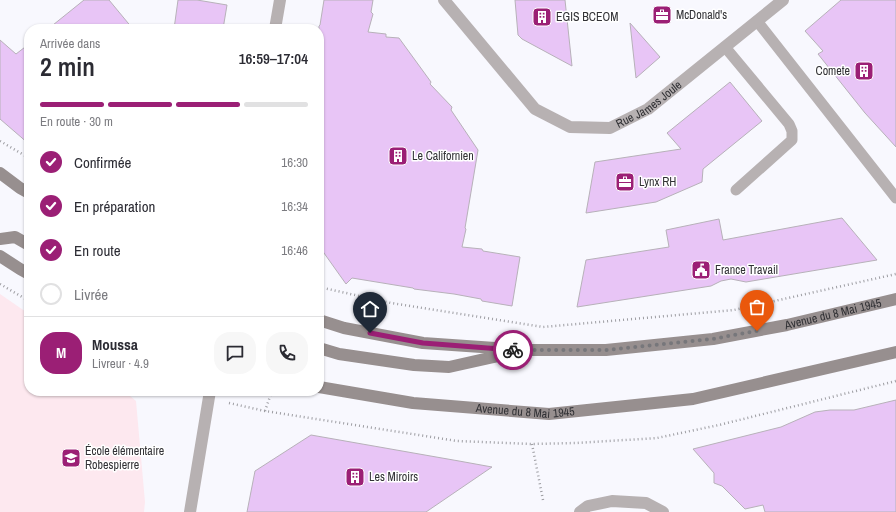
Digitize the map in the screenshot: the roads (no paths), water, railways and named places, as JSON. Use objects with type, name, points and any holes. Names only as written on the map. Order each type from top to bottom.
[{"type":"main road","points":[[0,172],[24,190]]},
{"type":"main road","points":[[0,239],[15,237],[24,242]]},
{"type":"main road","points":[[0,256],[24,271]]},
{"type":"main road","name":"Avenue du 8 Mai 1945","points":[[324,322],[344,328],[423,343],[524,350],[606,350],[712,339],[787,325],[896,299]]},
{"type":"main road","points":[[324,350],[339,354],[414,365],[449,367],[524,350]]},
{"type":"main road","name":"Avenue du 8 Mai 1945","points":[[324,388],[413,403],[550,414],[693,399],[896,352]]},
{"type":"street","points":[[276,24],[280,0]]},
{"type":"street","name":"Rue James Joule","points":[[444,0],[535,109],[570,127],[610,128],[648,109],[783,0]]},
{"type":"street","points":[[190,512],[209,396]]},
{"type":"street","points":[[580,512],[588,506],[612,501],[646,503],[663,512]]},
{"type":"lane","points":[[757,21],[896,198]]},
{"type":"lane","points":[[725,47],[789,124],[792,131],[792,140],[736,190]]},
{"type":"place","name":"McDonald's","points":[[662,15]]},
{"type":"place","name":"EGIS BCEOM","points":[[542,17]]},
{"type":"place","name":"Comete","points":[[864,71]]},
{"type":"place","name":"Le Californien","points":[[398,156]]},
{"type":"place","name":"Lynx RH","points":[[625,182]]},
{"type":"place","name":"France Travail","points":[[701,270]]},
{"type":"place","name":"École élémentaire Robespierre","points":[[71,458]]},
{"type":"place","name":"Les Miroirs","points":[[355,477]]}]
